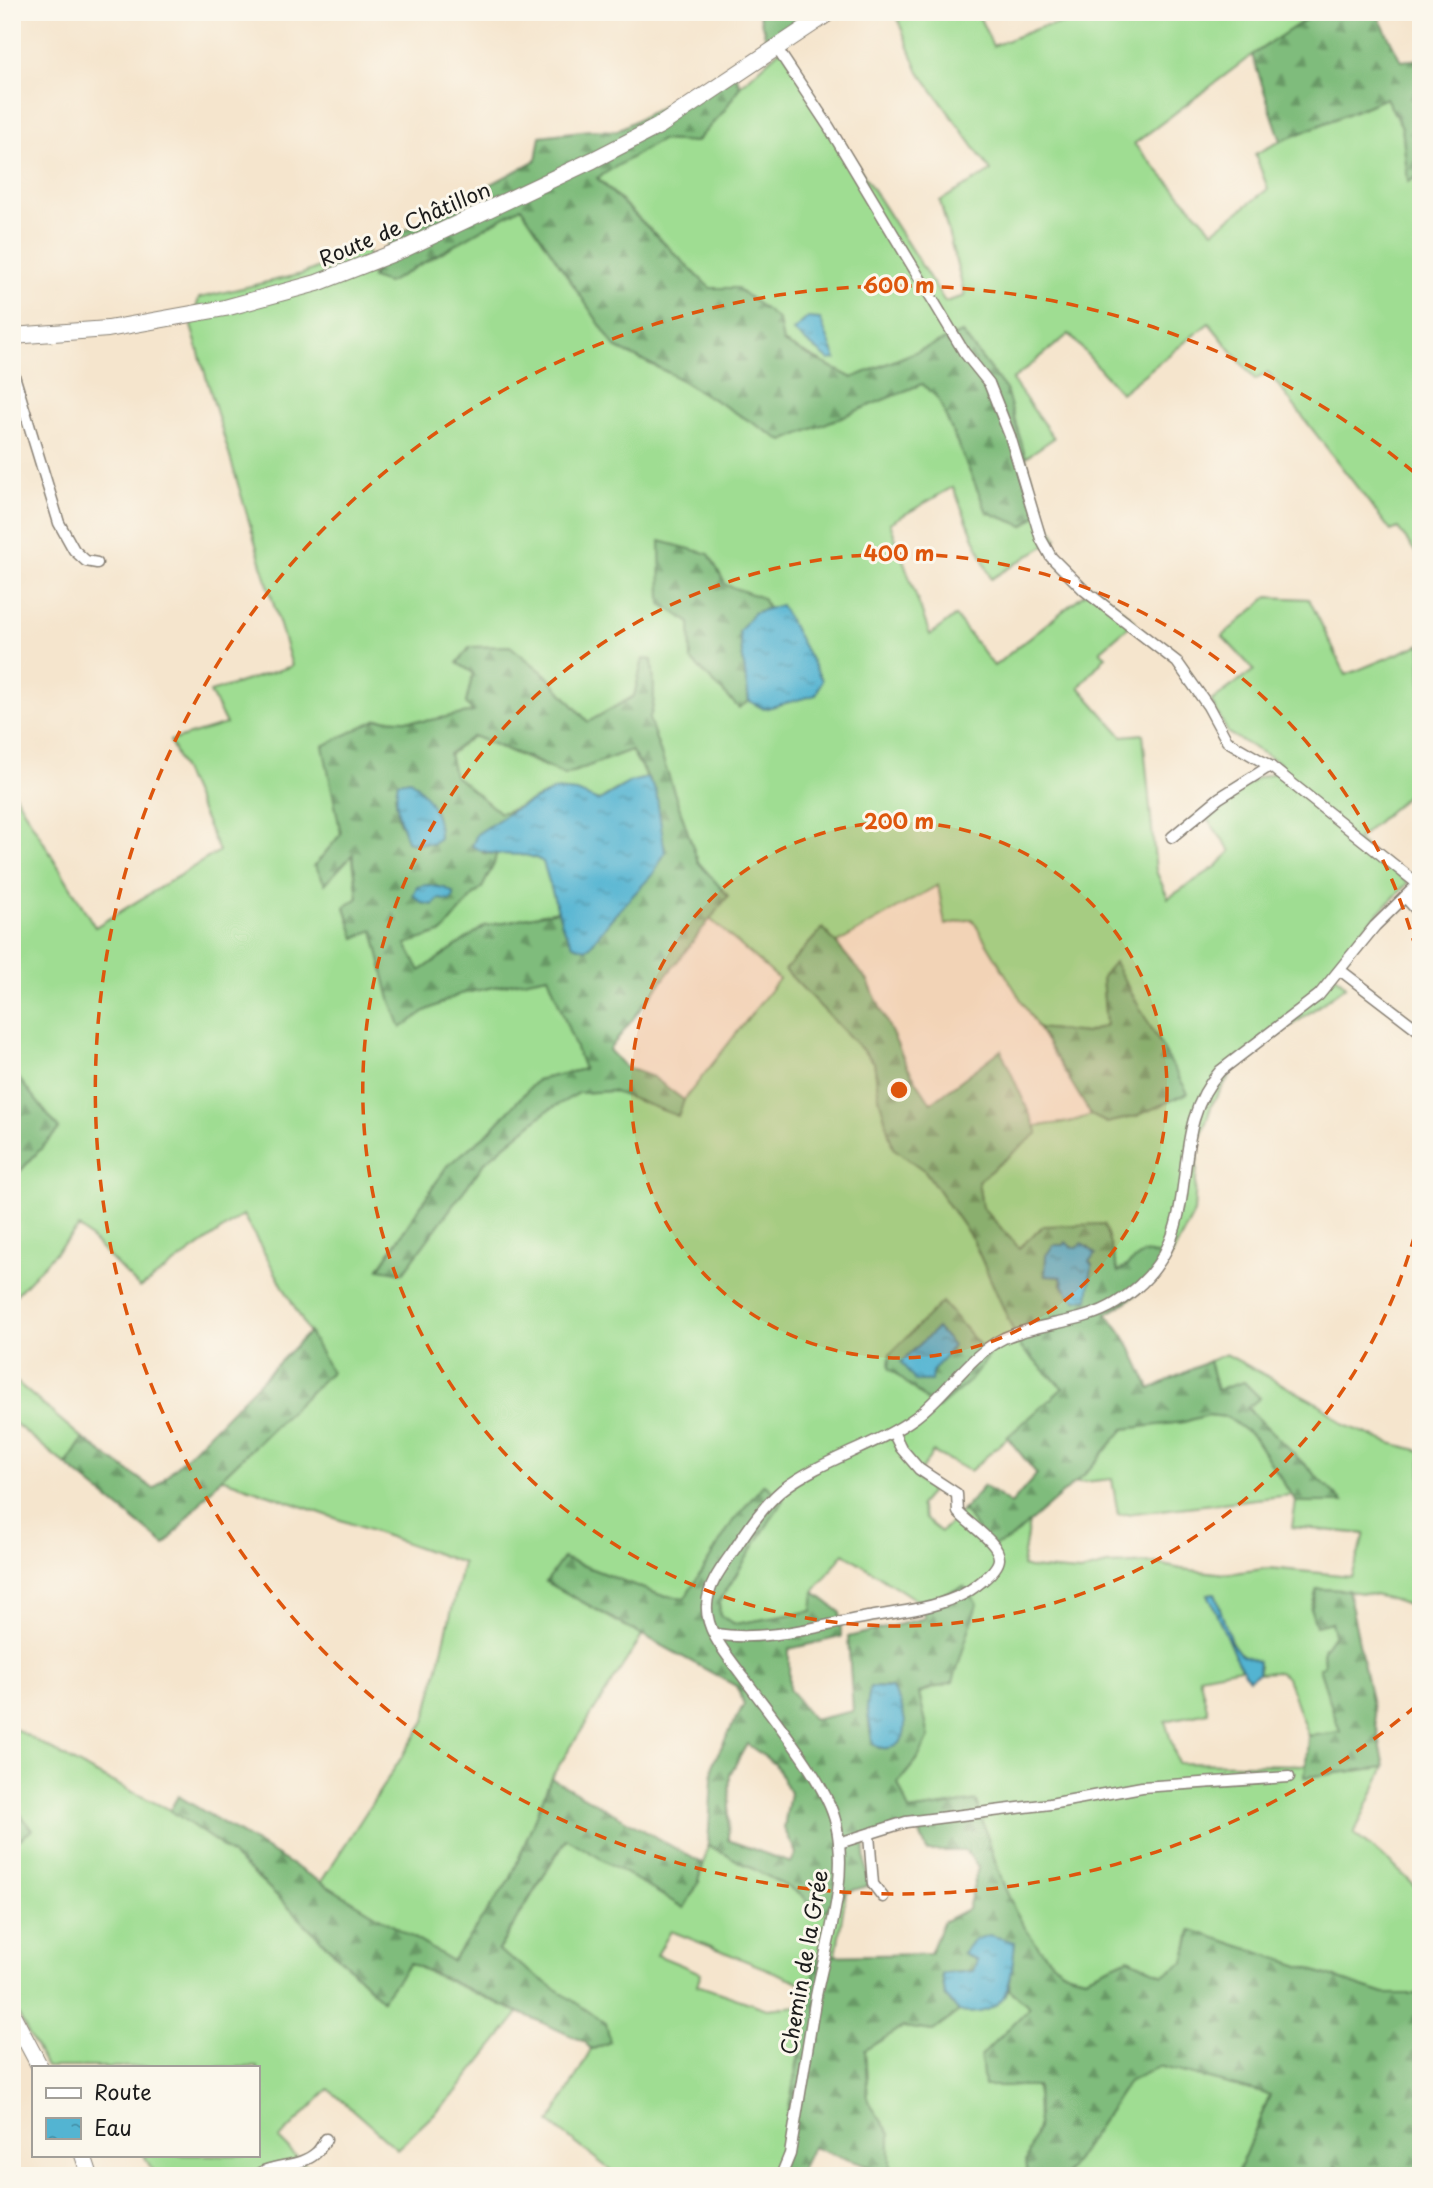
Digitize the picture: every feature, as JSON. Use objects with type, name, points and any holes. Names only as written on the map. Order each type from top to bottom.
[{"type":"main road","name":"Route de Châtillon","points":[[12,335],[108,330],[225,309],[317,283],[404,249],[659,126],[830,12]]},
{"type":"main road","points":[[12,2014],[39,2066]]},
{"type":"main road","points":[[83,2156],[90,2176]]},
{"type":"street","points":[[715,1634],[752,1637],[929,1606],[967,1592],[994,1570],[999,1558],[998,1552],[990,1541],[958,1512],[957,1494],[919,1469],[901,1448],[892,1432],[915,1418],[936,1400],[992,1344],[1031,1328],[1068,1321],[1114,1305],[1146,1279],[1167,1250],[1178,1221],[1192,1126],[1210,1082],[1220,1071],[1319,995],[1375,926],[1420,883],[1270,766],[1227,741],[1208,706],[1177,662],[1084,590],[1051,557],[1041,539],[1010,436],[989,383],[964,352],[829,127],[776,47]]},
{"type":"street","points":[[12,369],[59,523],[74,550],[86,561],[97,563]]},
{"type":"street","points":[[1172,837],[1219,798],[1270,766]]},
{"type":"street","points":[[1405,897],[1421,915]]},
{"type":"street","points":[[1340,970],[1421,1032]]},
{"type":"street","name":"Chemin de la Grée","points":[[781,2176],[790,2154],[817,1994],[835,1914],[839,1843],[836,1821],[823,1793],[796,1749],[708,1623],[707,1604],[710,1590],[721,1569],[747,1531],[781,1492],[803,1477],[892,1432]]},
{"type":"street","points":[[839,1843],[906,1822],[1050,1804],[1142,1787],[1289,1777]]},
{"type":"street","points":[[869,1835],[873,1884],[883,1897]]},
{"type":"street","points":[[255,2176],[261,2171],[296,2163],[315,2155],[326,2139]]},
{"type":"green space","points":[[758,12],[819,12],[767,42]]},
{"type":"green space","points":[[895,12],[977,12],[993,46],[1041,27],[1136,12],[1317,12],[1252,55],[1134,144],[1213,231],[1268,189],[1255,154],[1386,98],[1402,127],[1408,181],[1421,175],[1421,560],[1398,528],[1391,531],[1268,372],[1255,380],[1209,323],[1121,393],[1069,334],[1012,380],[1054,438],[1025,458],[1006,390],[962,333],[852,378],[783,342],[710,288],[597,177],[661,140],[696,142],[724,111],[740,86],[782,48],[945,302],[965,296],[940,201],[991,171],[918,70]]},
{"type":"green space","points":[[1317,12],[1376,12],[1401,61],[1421,59],[1421,175],[1408,182],[1402,127],[1386,98],[1281,141],[1252,55]]},
{"type":"green space","points":[[734,68],[740,86],[724,111],[695,142],[661,140],[597,178],[710,288],[737,288],[779,320],[783,342],[852,378],[962,333],[1006,390],[1041,511],[1024,526],[987,512],[938,398],[922,384],[783,441],[669,373],[615,347],[521,207],[388,283],[372,278],[391,238],[536,160],[540,136],[590,130],[616,131]]},
{"type":"green space","points":[[521,207],[615,347],[669,373],[783,441],[922,383],[938,398],[987,512],[1024,526],[1041,511],[1057,538],[991,579],[953,487],[890,523],[930,635],[955,616],[994,666],[1094,586],[1135,621],[1100,651],[1106,656],[1079,687],[1122,736],[1143,734],[1156,871],[1168,898],[1217,866],[1231,851],[1205,816],[1257,778],[1271,774],[1280,763],[1228,733],[1211,701],[1254,670],[1222,636],[1268,597],[1309,599],[1346,675],[1421,644],[1421,783],[1357,840],[1408,883],[1365,927],[1331,971],[1346,986],[1234,1068],[1212,1104],[1198,1147],[1194,1213],[1171,1257],[1144,1253],[1118,1272],[1104,1224],[1019,1248],[982,1207],[978,1181],[1037,1133],[1035,1126],[1070,1122],[1091,1115],[1107,1123],[1137,1116],[1114,963],[1102,977],[1106,1025],[1086,1033],[1038,1028],[972,919],[945,925],[938,885],[834,945],[822,929],[785,970],[874,1062],[879,1097],[893,1148],[925,1171],[973,1240],[1021,1348],[1063,1388],[970,1471],[933,1452],[916,1478],[931,1492],[920,1505],[925,1519],[941,1532],[963,1510],[1009,1540],[1029,1522],[1022,1566],[1029,1568],[1080,1572],[1107,1565],[1155,1563],[1227,1574],[1269,1568],[1351,1576],[1365,1534],[1292,1527],[1296,1502],[1341,1502],[1247,1407],[1217,1390],[1209,1361],[1226,1354],[1321,1405],[1344,1425],[1390,1443],[1421,1451],[1421,1610],[1370,1594],[1317,1589],[1311,1610],[1316,1626],[1331,1622],[1334,1634],[1323,1650],[1324,1665],[1319,1668],[1340,1732],[1308,1736],[1287,1678],[1279,1672],[1258,1673],[1260,1666],[1238,1651],[1227,1631],[1215,1593],[1208,1594],[1241,1668],[1199,1676],[1208,1712],[1165,1721],[1178,1763],[1306,1765],[1306,1777],[1385,1767],[1354,1834],[1421,1892],[1421,1994],[1384,1994],[1191,1931],[1184,1962],[1163,1976],[1129,1958],[1085,1977],[1062,1970],[1043,1952],[1017,1913],[998,1869],[977,1801],[909,1811],[898,1783],[917,1760],[929,1737],[919,1693],[964,1587],[919,1602],[844,1553],[814,1592],[813,1611],[735,1624],[720,1616],[719,1602],[782,1500],[733,1521],[685,1598],[660,1595],[563,1558],[547,1582],[642,1636],[551,1778],[511,1878],[452,1961],[321,1882],[425,1721],[463,1563],[221,1478],[331,1372],[243,1215],[140,1288],[79,1227],[12,1299],[12,1180],[59,1129],[12,1070],[12,790],[95,927],[219,851],[170,741],[226,724],[210,692],[292,666],[191,326],[199,298],[302,274],[367,248],[372,278],[388,283]],"holes":[[[643,659],[652,660],[654,698],[649,719],[698,862],[728,896],[710,919],[779,979],[684,1100],[678,1116],[612,1091],[579,1093],[547,1111],[485,1162],[403,1273],[379,1268],[447,1166],[488,1133],[537,1080],[584,1069],[548,975],[460,994],[425,1011],[401,1027],[390,999],[373,929],[355,938],[345,907],[358,898],[352,853],[315,865],[341,834],[377,719],[425,721],[474,712],[466,703],[473,673],[545,674],[588,722],[634,696]]]},
{"type":"green space","points":[[660,541],[709,554],[726,585],[763,598],[768,608],[753,613],[739,632],[749,701],[739,708],[691,660],[690,623],[661,604]]},
{"type":"green space","points":[[510,646],[545,674],[588,722],[634,696],[643,659],[652,660],[654,698],[649,719],[698,862],[728,896],[609,1050],[625,1067],[653,1077],[684,1100],[678,1116],[612,1091],[579,1093],[547,1111],[485,1162],[403,1273],[379,1269],[447,1166],[488,1133],[537,1080],[584,1069],[548,976],[460,994],[425,1011],[401,1028],[390,999],[373,930],[355,938],[345,907],[358,898],[353,854],[325,884],[315,865],[341,834],[323,746],[377,719],[425,721],[473,712],[466,703],[473,673],[457,663],[470,647]],"holes":[[[473,736],[565,775],[631,750],[656,791],[611,919],[590,946],[563,927],[558,911],[485,926],[420,971],[406,944],[443,932],[482,888],[496,854],[483,853],[477,835],[515,809],[500,813],[454,775],[449,754]],[[395,794],[423,842],[412,844],[399,822]]]},
{"type":"green space","points":[[473,736],[565,775],[631,750],[647,778],[621,787],[598,801],[582,795],[557,792],[500,813],[454,775],[449,755]]},
{"type":"green space","points":[[531,853],[544,862],[558,911],[485,926],[420,971],[405,944],[443,932],[482,888],[496,854]]},
{"type":"green space","points":[[823,928],[868,981],[907,1066],[931,1103],[1001,1050],[1038,1133],[978,1181],[982,1207],[1019,1248],[1043,1226],[1104,1224],[1118,1272],[1144,1253],[1171,1257],[1142,1290],[1106,1314],[1126,1340],[1150,1389],[1209,1361],[1217,1390],[1244,1382],[1260,1398],[1247,1408],[1343,1502],[1296,1502],[1254,1437],[1227,1417],[1207,1415],[1184,1422],[1124,1429],[1085,1474],[1009,1540],[991,1547],[963,1510],[984,1486],[1011,1504],[1037,1474],[1007,1437],[1063,1388],[1021,1348],[973,1240],[925,1171],[893,1148],[879,1097],[874,1062],[785,970]],"holes":[[[1071,1247],[1088,1247],[1095,1254],[1088,1261],[1092,1265],[1087,1299],[1062,1285],[1061,1277],[1045,1275]]]},
{"type":"green space","points":[[1114,962],[1188,1093],[1137,1116],[1107,1123],[1091,1115],[1038,1028],[1086,1033],[1106,1025],[1102,977]]},
{"type":"green space","points":[[12,1070],[59,1129],[12,1180]]},
{"type":"green space","points":[[942,1302],[989,1356],[970,1381],[937,1409],[889,1368],[890,1354]]},
{"type":"green space","points":[[309,1332],[331,1372],[221,1478],[165,1545],[66,1465],[83,1439],[154,1489]]},
{"type":"green space","points":[[12,1378],[83,1439],[66,1465],[12,1421]]},
{"type":"green space","points":[[1207,1415],[1227,1417],[1254,1437],[1291,1495],[1118,1515],[1112,1479],[1074,1483],[1124,1428],[1184,1422]]},
{"type":"green space","points":[[764,1484],[783,1500],[719,1602],[720,1616],[735,1624],[812,1611],[814,1592],[840,1612],[841,1637],[789,1649],[789,1689],[813,1720],[853,1711],[848,1637],[925,1618],[919,1602],[964,1587],[977,1604],[953,1682],[919,1693],[929,1737],[917,1760],[898,1783],[909,1811],[977,1801],[1006,1892],[1029,1934],[1062,1970],[1085,1977],[1129,1958],[1163,1975],[1184,1962],[1192,1930],[1384,1994],[1421,1994],[1421,2176],[1348,2176],[1335,2166],[1330,2176],[1236,2176],[1270,2095],[1159,2066],[1128,2082],[1065,2176],[1028,2176],[1026,2161],[1038,2124],[1037,2086],[984,2086],[981,2056],[1030,2007],[1009,1989],[1015,1942],[963,1953],[977,1961],[973,1971],[942,1974],[945,1995],[959,2012],[933,2031],[903,2027],[865,2050],[868,2101],[890,2134],[890,2174],[812,2147],[798,2176],[773,2176],[781,2150],[818,1956],[930,1954],[943,1922],[968,1909],[978,1867],[966,1851],[927,1851],[917,1826],[864,1842],[868,1886],[846,1892],[821,1914],[801,1894],[708,1845],[713,1763],[744,1704],[736,1686],[546,1582],[563,1558],[660,1595],[685,1598],[733,1521]],"holes":[[[871,1687],[893,1689],[904,1719],[879,1748],[873,1744],[869,1723],[868,1702]],[[747,1744],[775,1764],[790,1793],[784,1828],[796,1853],[791,1863],[728,1840],[730,1774]]]},
{"type":"green space","points":[[1317,1589],[1348,1590],[1385,1767],[1305,1777],[1308,1736],[1340,1732],[1319,1668],[1324,1665],[1323,1650],[1334,1634],[1331,1622],[1316,1626],[1311,1610]]},
{"type":"green space","points":[[12,1727],[94,1773],[170,1810],[219,1844],[265,1884],[382,2000],[409,1963],[519,2013],[453,2096],[397,2149],[329,2089],[279,2139],[316,2176],[155,2176],[145,2156],[259,2156],[259,2066],[45,2066],[12,2003],[12,1845],[32,1829],[12,1803]]},
{"type":"green space","points":[[551,1778],[703,1864],[699,1882],[684,1908],[566,1838],[498,1950],[606,2023],[610,2042],[591,2050],[585,2042],[410,1963],[382,2000],[265,1884],[219,1844],[170,1810],[178,1796],[452,1961],[511,1878]]},
{"type":"green space","points":[[12,1803],[32,1830],[12,1845]]},
{"type":"green space","points":[[567,1838],[684,1908],[699,1882],[708,1845],[801,1894],[821,1914],[846,1892],[836,1955],[818,1956],[812,1987],[671,1931],[657,1955],[701,1973],[697,1985],[767,2009],[808,2005],[781,2150],[773,2176],[618,2176],[550,2123],[591,2050],[610,2042],[498,1951]]},
{"type":"green space","points":[[1009,1989],[1030,2007],[1011,2029],[1031,2074],[1039,2110],[1037,2130],[1029,2154],[1028,2176],[890,2174],[890,2134],[868,2101],[865,2050],[903,2027],[933,2031],[959,2012],[972,2011],[994,2003]]},
{"type":"green space","points":[[1158,2066],[1270,2094],[1236,2176],[1065,2176],[1128,2082]]},
{"type":"water","points":[[807,318],[820,319],[836,359],[829,360],[793,331]]},
{"type":"water","points":[[781,605],[822,680],[816,695],[764,709],[749,701],[739,632],[753,613]]},
{"type":"water","points":[[647,778],[656,791],[665,853],[653,874],[585,949],[573,945],[563,927],[543,862],[526,855],[491,853],[472,846],[477,834],[515,809],[555,790],[577,792],[598,801],[630,782]]},
{"type":"water","points":[[410,780],[427,798],[435,813],[439,838],[432,844],[407,841],[404,834],[396,797],[398,782]]},
{"type":"water","points":[[427,885],[445,888],[454,893],[454,897],[450,901],[439,899],[433,905],[422,903],[413,895],[417,887]]},
{"type":"water","points":[[1066,1242],[1071,1247],[1082,1243],[1096,1254],[1089,1261],[1092,1265],[1088,1299],[1076,1300],[1064,1287],[1061,1277],[1045,1276],[1046,1255],[1054,1245],[1064,1245]]},
{"type":"water","points":[[937,1328],[953,1346],[932,1372],[931,1381],[915,1381],[901,1362]]},
{"type":"water","points":[[1215,1593],[1231,1642],[1240,1654],[1259,1662],[1258,1673],[1249,1679],[1236,1659],[1208,1594]]},
{"type":"water","points":[[870,1687],[891,1688],[896,1694],[905,1722],[905,1731],[897,1745],[884,1748],[873,1744],[867,1707]]},
{"type":"water","points":[[989,1935],[1015,1942],[1012,1970],[1005,1994],[999,2003],[989,2009],[976,2013],[959,2012],[945,1995],[942,1974],[973,1971],[977,1961],[963,1953],[973,1940]]}]
